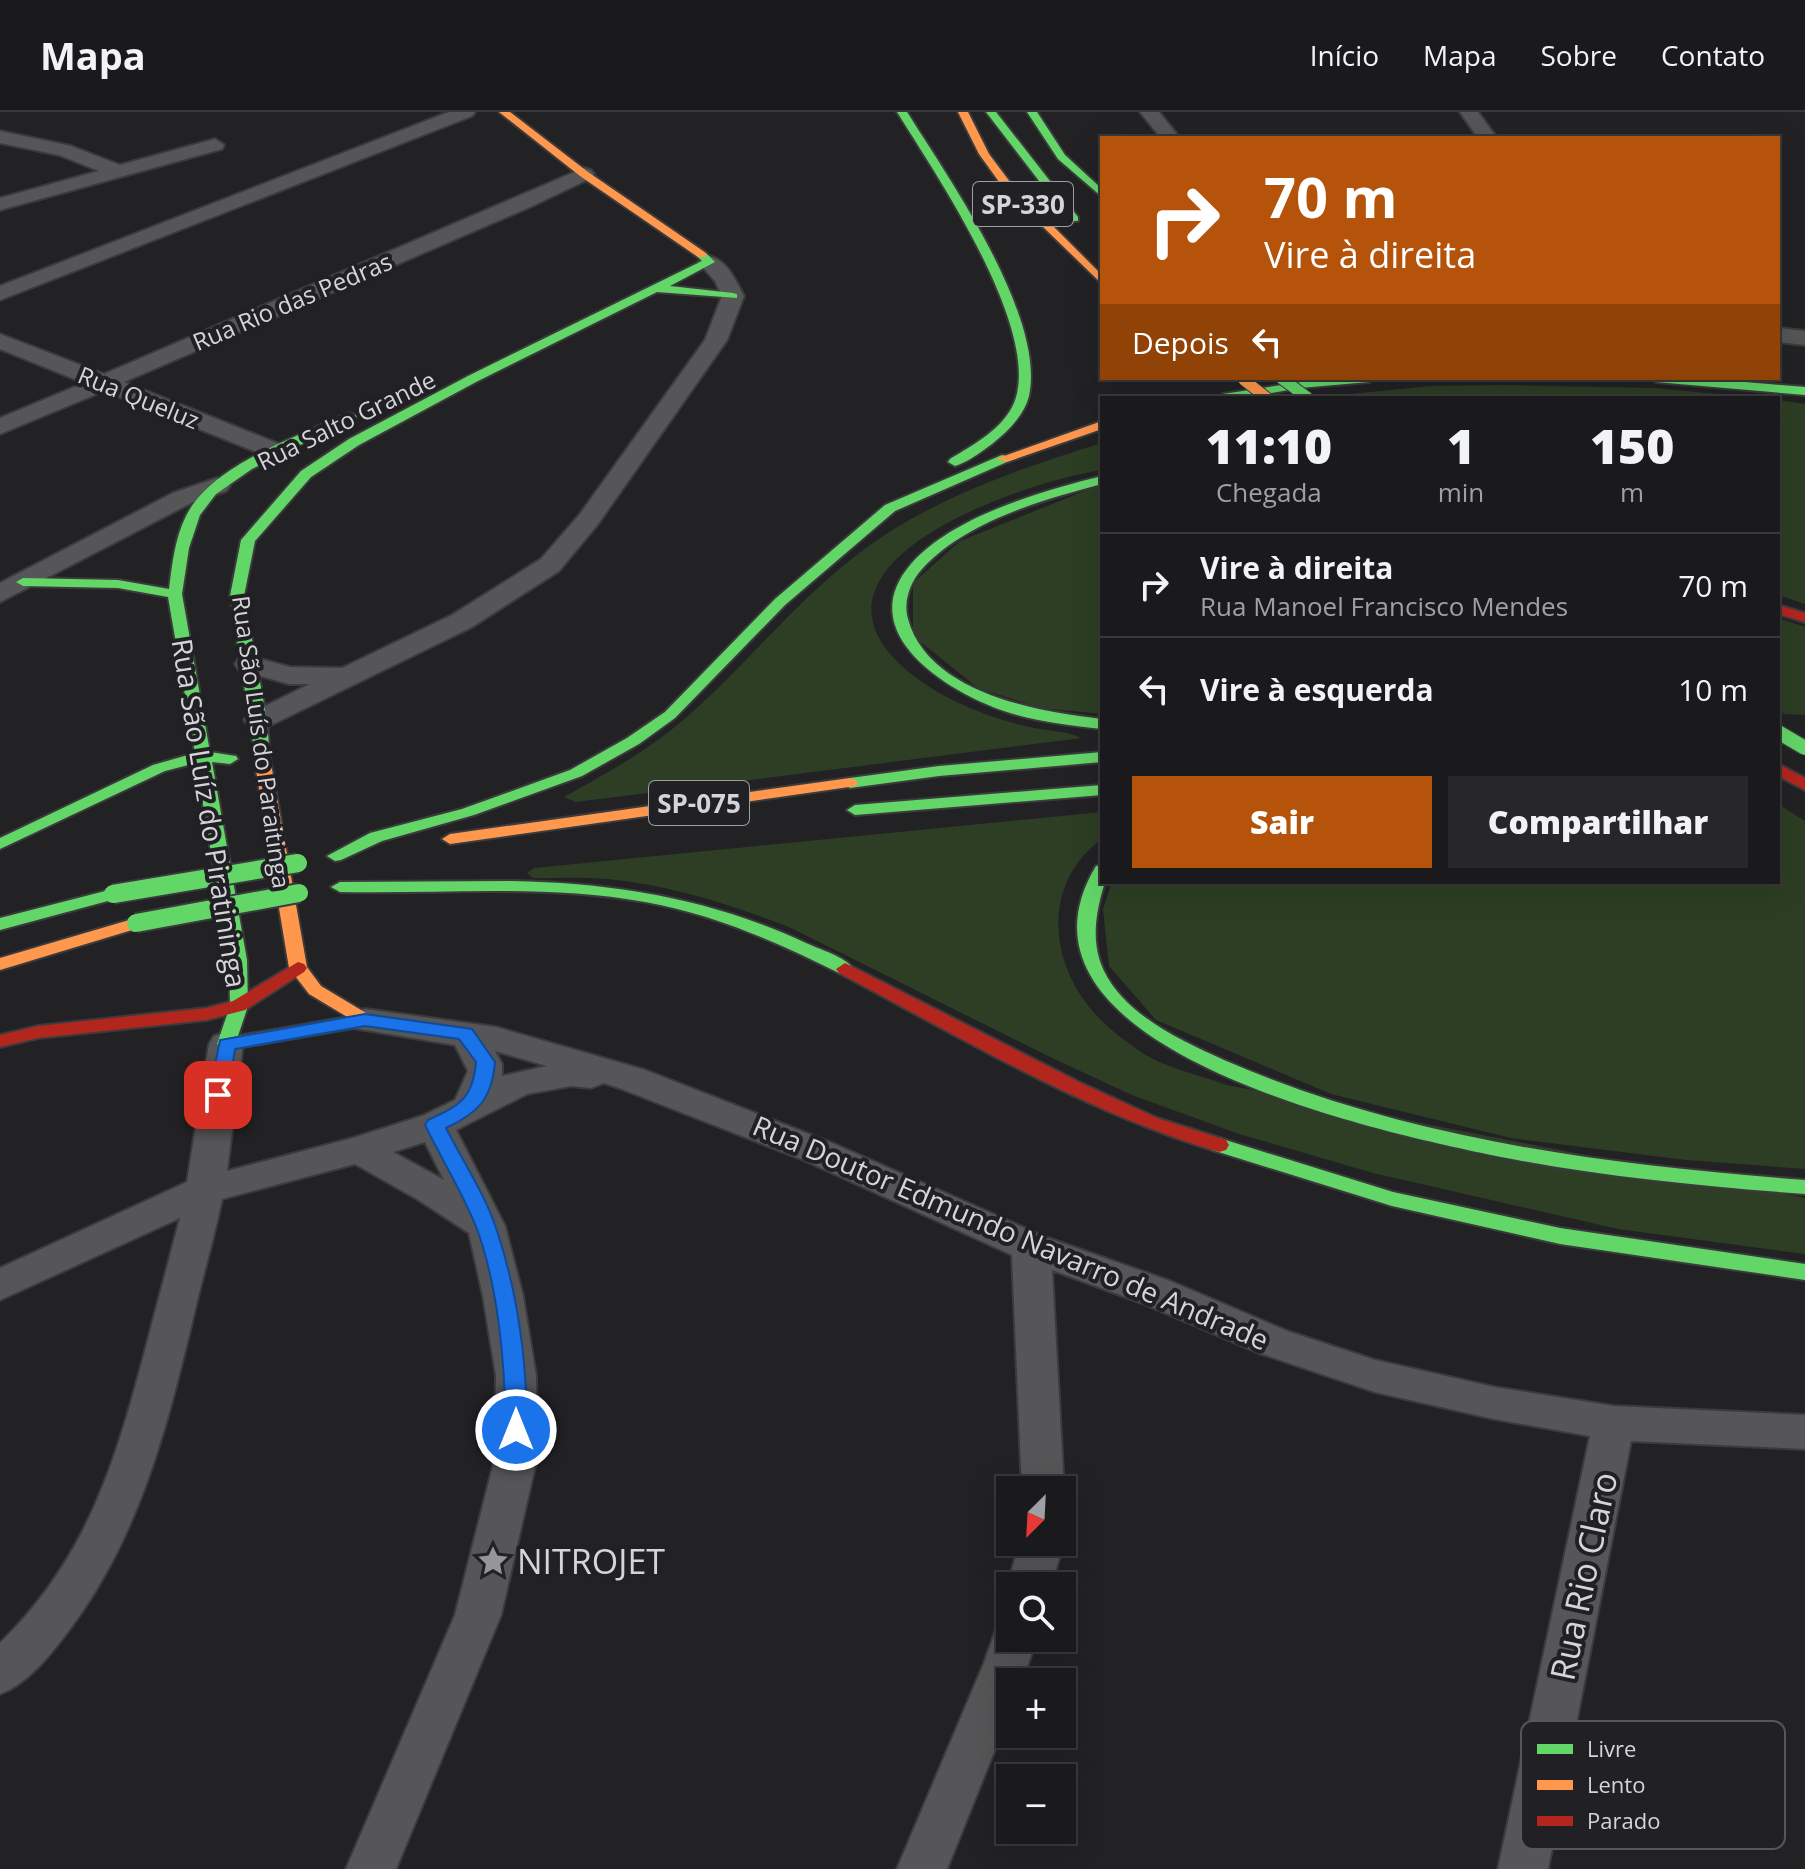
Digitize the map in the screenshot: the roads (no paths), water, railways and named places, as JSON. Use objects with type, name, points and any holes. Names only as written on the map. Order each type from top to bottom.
[{"type":"main road","points":[[504,112],[584,174],[701,255]]},
{"type":"main road","points":[[335,856],[376,837],[468,812],[576,773],[633,741],[670,715],[780,602],[890,508],[982,446],[1005,424],[1024,392],[1021,344],[993,266],[902,112]]},
{"type":"main road","points":[[945,112],[984,154]]},
{"type":"main road","name":"SP-330","points":[[963,112],[984,154],[1009,188],[1100,279]]},
{"type":"main road","name":"SP-330","points":[[991,112],[1090,239]]},
{"type":"main road","points":[[1032,112],[1048,140],[1068,164],[1100,192]]},
{"type":"main road","points":[[479,355],[701,255]]},
{"type":"main road","name":"Rua São Luís do Paraitinga","points":[[298,968],[263,773],[259,720],[237,596],[248,540],[306,474],[354,442],[472,379],[653,290],[701,255]]},
{"type":"main road","points":[[653,290],[696,290],[733,296]]},
{"type":"main road","points":[[1244,380],[1264,396]]},
{"type":"main road","points":[[1284,380],[1305,396]]},
{"type":"main road","points":[[1223,390],[1346,380]]},
{"type":"main road","points":[[1685,380],[1805,391]]},
{"type":"main road","name":"Rua Salto Grande","points":[[229,487],[278,452],[364,411]]},
{"type":"main road","points":[[890,508],[998,460],[1100,426]]},
{"type":"main road","points":[[1100,481],[1027,502],[927,555],[904,586],[898,615],[907,642],[920,657],[974,692],[1027,713],[1100,724]]},
{"type":"main road","name":"Rua São Luíz do Piratininga","points":[[226,1044],[239,1006],[238,960],[175,594],[188,525],[198,506],[229,487]]},
{"type":"main road","points":[[264,492],[283,499]]},
{"type":"main road","points":[[11,588],[118,584],[175,594]]},
{"type":"main road","points":[[1780,610],[1805,618]]},
{"type":"main road","points":[[1780,734],[1805,736]]},
{"type":"main road","points":[[1780,735],[1805,748]]},
{"type":"main road","points":[[0,844],[159,768],[203,756],[232,759],[263,773]]},
{"type":"main road","name":"SP-075","points":[[0,924],[113,894],[335,856],[939,771],[1100,757]]},
{"type":"main road","points":[[1780,769],[1805,768]]},
{"type":"main road","points":[[1780,770],[1805,785]]},
{"type":"main road","points":[[835,812],[1100,790]]},
{"type":"main road","points":[[0,964],[136,923],[438,867]]},
{"type":"main road","points":[[1100,874],[1089,897],[1085,933],[1097,975],[1129,1013],[1173,1045],[1254,1080],[1331,1107],[1507,1154],[1707,1182],[1805,1187]]},
{"type":"main road","points":[[319,890],[561,888],[660,899],[749,923],[893,991],[1074,1088],[1301,1191]]},
{"type":"main road","points":[[0,1041],[38,1032],[207,1014],[239,1006],[298,968],[315,990],[365,1020]]},
{"type":"main road","points":[[226,1044],[365,1020]]},
{"type":"main road","points":[[1150,1123],[1392,1199],[1607,1244],[1805,1272]]},
{"type":"street","points":[[0,294],[466,112]]},
{"type":"street","points":[[1149,112],[1169,136]]},
{"type":"street","points":[[1469,112],[1487,136]]},
{"type":"street","points":[[0,137],[64,150],[120,172]]},
{"type":"street","points":[[0,204],[215,145]]},
{"type":"street","name":"Rua Rio das Pedras","points":[[0,427],[584,174]]},
{"type":"street","points":[[259,720],[462,621],[550,565],[589,519],[716,340],[733,296],[725,279],[701,255]]},
{"type":"street","points":[[1780,335],[1805,338]]},
{"type":"street","name":"Rua Queluz","points":[[0,341],[278,452]]},
{"type":"street","name":"Rua Salto Grande","points":[[11,588],[182,498],[229,487]]},
{"type":"street","points":[[249,664],[289,675],[348,677]]},
{"type":"street","name":"Rua Doutor Edmundo Navarro de Andrade","points":[[365,1020],[465,1033],[535,1049],[632,1079],[819,1152],[1031,1247],[1156,1292],[1273,1342],[1375,1376],[1494,1403],[1614,1423],[1805,1432]]},
{"type":"street","points":[[450,1118],[484,1083],[486,1072],[485,1062],[465,1033]]},
{"type":"street","name":"Rua São Luíz do Piratininga","points":[[0,1673],[26,1650],[76,1590],[114,1522],[142,1443],[205,1190],[226,1044]]},
{"type":"street","points":[[0,1285],[205,1190],[359,1150],[450,1118],[519,1083],[571,1074],[632,1079]]},
{"type":"street","points":[[371,1869],[478,1615],[516,1458],[516,1376],[503,1296],[486,1226],[450,1118]]},
{"type":"street","points":[[211,1146],[267,1173]]},
{"type":"street","points":[[359,1150],[418,1181],[486,1226]]},
{"type":"street","points":[[1031,1247],[1042,1476]]},
{"type":"street","name":"Rua Rio Claro","points":[[1553,1721],[1614,1423]]},
{"type":"street","points":[[922,1869],[1010,1652]]},
{"type":"street","name":"Rua Rio Claro","points":[[1523,1869],[1527,1849]]},
{"type":"place","name":"NITROJET","points":[[493,1561]]}]
